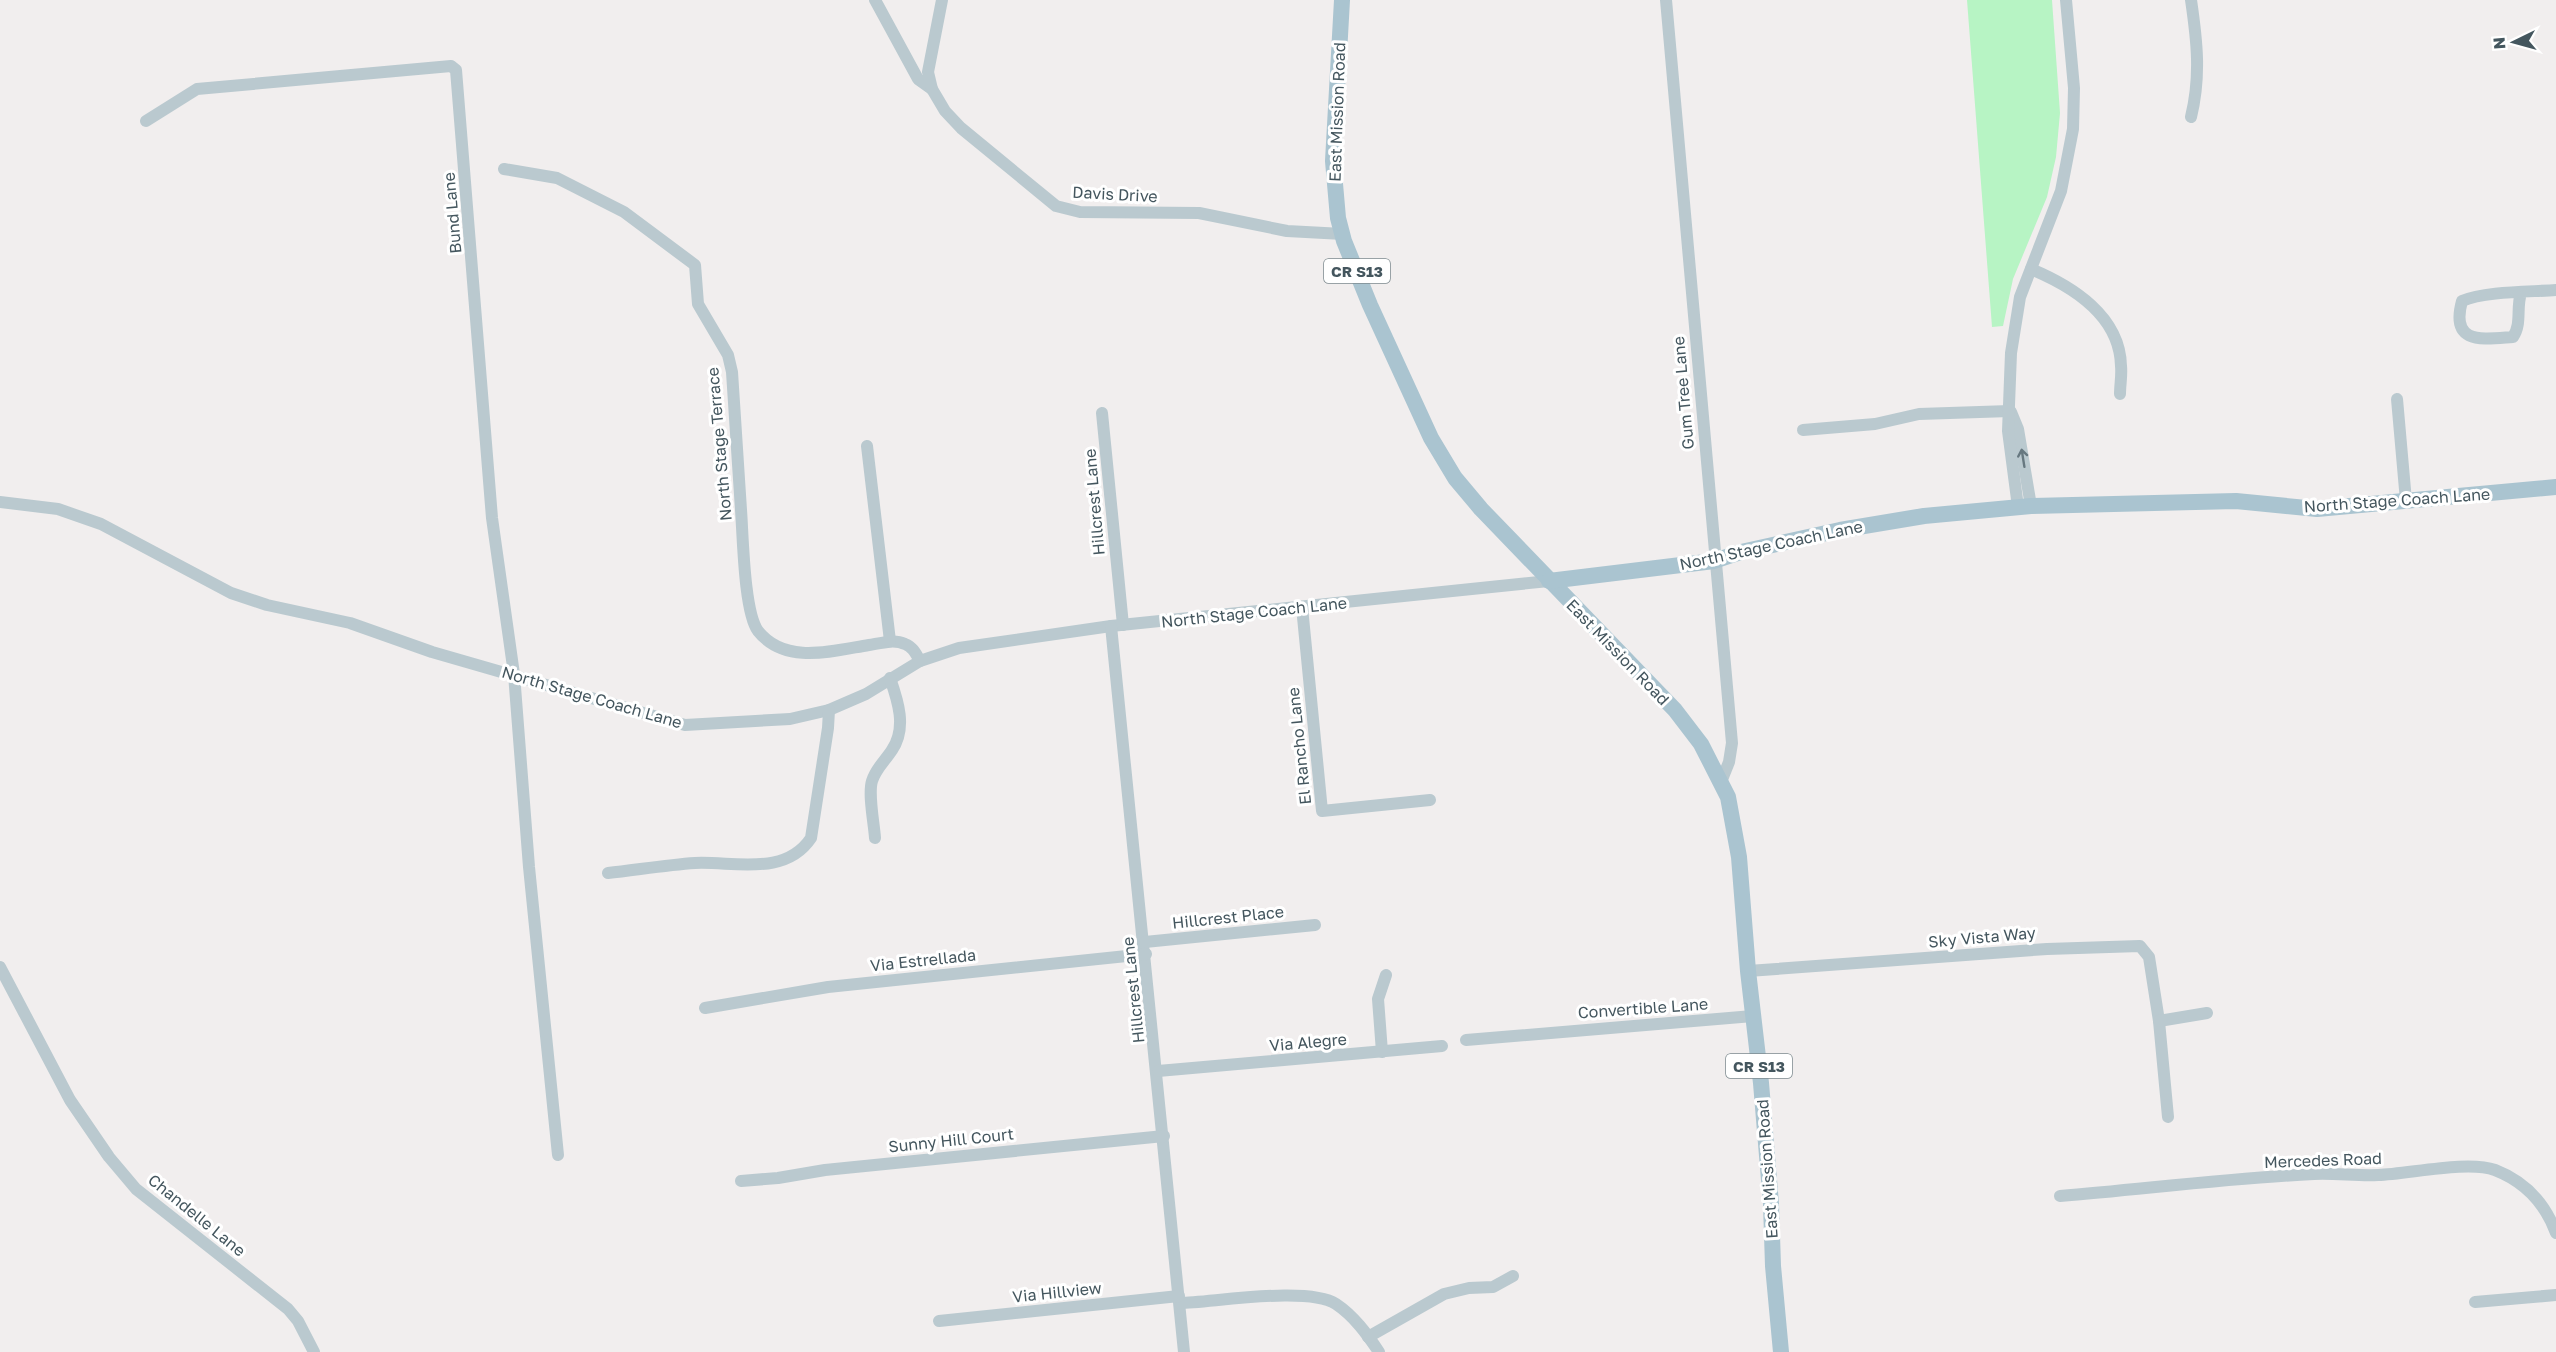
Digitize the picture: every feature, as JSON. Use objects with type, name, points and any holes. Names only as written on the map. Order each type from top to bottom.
[{"type":"main road","name":"East Mission Road","points":[[1342,0],[1333,161],[1336,201],[1343,234],[1370,305],[1440,452],[1455,478],[1481,509],[1675,711],[1701,744],[1728,797],[1739,857],[1748,971],[1762,1093],[1781,1352]]},
{"type":"main road","name":"North Stage Coach Lane","points":[[1549,581],[1714,561],[1741,552],[1840,530],[1924,516],[2024,507],[2236,501],[2317,509],[2556,488]]},
{"type":"main road","points":[[1584,577],[1581,598],[1587,620]]},
{"type":"street","name":"Davis Drive","points":[[875,0],[918,79],[932,89]]},
{"type":"street","name":"Davis Drive","points":[[942,0],[928,72],[932,89],[945,111],[961,128],[1056,206],[1080,212],[1199,213],[1287,231],[1343,234]]},
{"type":"street","name":"Gum Tree Lane","points":[[1666,0],[1714,561],[1732,742],[1729,762],[1721,782]]},
{"type":"street","points":[[2024,507],[2018,429],[2010,411],[2011,353],[2020,297],[2061,191],[2073,129],[2074,88],[2066,0]]},
{"type":"street","points":[[2191,117],[2197,91],[2198,48],[2192,0]]},
{"type":"street","name":"Bund Lane","points":[[146,122],[197,89],[451,66],[456,70],[492,518],[514,674]]},
{"type":"street","name":"North Stage Terrace","points":[[504,169],[557,178],[624,212],[695,265],[698,304],[728,355],[732,372],[746,589],[756,628],[760,633],[778,648],[794,654],[841,650],[890,641]]},
{"type":"street","points":[[2031,269],[2085,298],[2111,328],[2121,364],[2120,394]]},
{"type":"street","points":[[2521,293],[2518,300],[2518,329],[2513,336],[2477,339],[2463,331],[2459,323],[2462,301],[2470,298],[2521,293],[2556,290]]},
{"type":"street","points":[[2397,399],[2406,501]]},
{"type":"street","points":[[1803,430],[1875,424],[1918,414],[2010,411]]},
{"type":"street","name":"Hillcrest Lane","points":[[1102,413],[1117,625],[1145,948],[1184,1352]]},
{"type":"street","points":[[867,446],[890,641],[904,643],[912,648],[920,661]]},
{"type":"street","name":"North Stage Coach Lane","points":[[0,502],[58,509],[101,524],[231,593],[267,605],[350,623],[432,652],[685,725],[790,719],[829,710],[866,694],[920,661],[959,648],[1117,625],[1549,581]]},
{"type":"street","name":"El Rancho Lane","points":[[1302,607],[1322,811],[1430,800]]},
{"type":"street","points":[[514,674],[529,867],[558,1155]]},
{"type":"street","points":[[875,838],[870,784],[877,768],[900,737],[899,711],[890,678]]},
{"type":"street","points":[[608,873],[695,863],[761,865],[781,861],[803,849],[811,838],[829,710]]},
{"type":"street","name":"Hillcrest Place","points":[[1145,948],[1315,926]]},
{"type":"street","name":"Sky Vista Way","points":[[1748,971],[2047,948],[2140,946],[2149,957],[2159,1021],[2168,1118]]},
{"type":"street","name":"Via Estrellada","points":[[705,1008],[828,987],[1145,948]]},
{"type":"street","name":"Chandelle Lane","points":[[0,967],[70,1100],[109,1157],[136,1189],[288,1309],[298,1321],[314,1352]]},
{"type":"street","points":[[1382,1052],[1378,999],[1386,975]]},
{"type":"street","points":[[2159,1021],[2207,1013]]},
{"type":"street","name":"Convertible Lane","points":[[1466,1040],[1753,1016]]},
{"type":"street","name":"Via Alegre","points":[[1158,1071],[1442,1046]]},
{"type":"street","name":"Sunny Hill Court","points":[[741,1181],[778,1178],[825,1170],[1164,1136]]},
{"type":"street","name":"Mercedes Road","points":[[2060,1196],[2315,1174],[2378,1175],[2467,1167],[2493,1169],[2530,1190],[2549,1215],[2556,1233]]},
{"type":"street","points":[[1368,1337],[1444,1294],[1469,1288],[1494,1287],[1514,1276]]},
{"type":"street","name":"Via Hillview","points":[[939,1321],[1179,1300],[1302,1295],[1334,1303],[1360,1326],[1379,1352]]},
{"type":"street","points":[[2475,1302],[2556,1295]]},
{"type":"green space","points":[[1967,0],[2052,0],[2060,113],[2056,157],[2047,197],[2013,279],[2003,326],[1992,327]]}]
